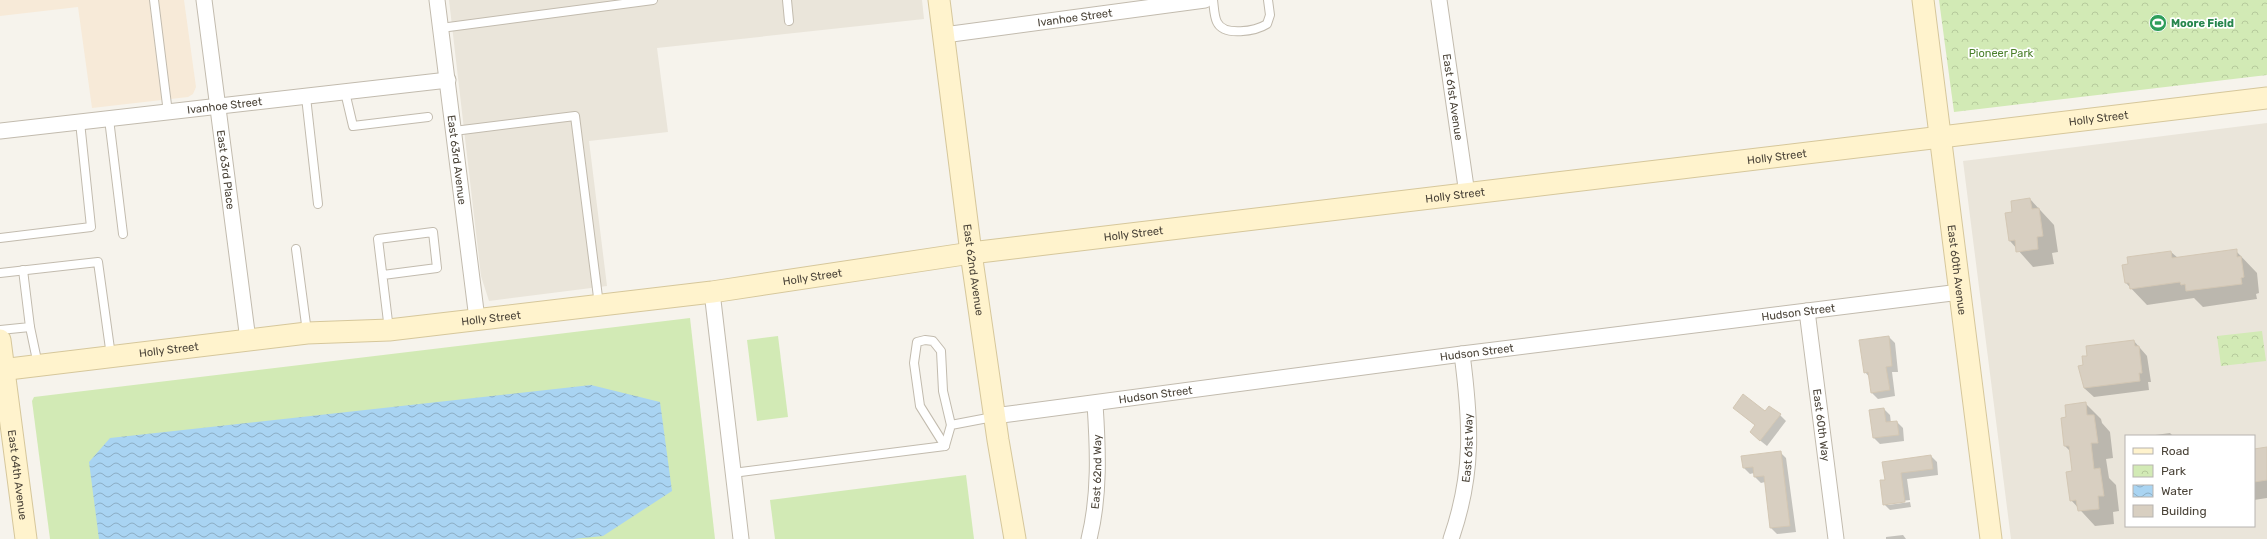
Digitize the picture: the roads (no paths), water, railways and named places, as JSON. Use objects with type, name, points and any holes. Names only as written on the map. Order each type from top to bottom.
[{"type":"street","name":"East 63rd Place","points":[[204,0],[248,340]]},
{"type":"street","name":"East 63rd Avenue","points":[[437,0],[477,319]]},
{"type":"street","name":"East 62nd Avenue","points":[[939,0],[971,253],[994,416],[1015,539]]},
{"type":"street","name":"Ivanhoe Street","points":[[944,35],[1205,0]]},
{"type":"street","name":"East 61st Avenue","points":[[1439,0],[1467,194]]},
{"type":"street","name":"East 60th Avenue","points":[[1923,0],[1942,137],[1960,292],[1992,539]]},
{"type":"street","name":"Ivanhoe Street","points":[[0,131],[218,108],[448,80]]},
{"type":"street","name":"Holly Street","points":[[2,369],[307,333],[389,330],[712,292],[971,253],[2267,98]]},
{"type":"street","points":[[712,292],[741,539]]},
{"type":"street","name":"Hudson Street","points":[[994,416],[1095,404],[1462,354],[1960,292]]},
{"type":"street","name":"East 60th Way","points":[[1807,311],[1836,539]]},
{"type":"street","name":"East 64th Avenue","points":[[0,340],[2,369],[26,539]]},
{"type":"street","name":"East 61st Way","points":[[1451,539],[1463,502],[1470,448],[1467,394],[1462,354]]},
{"type":"street","name":"East 62nd Way","points":[[1089,539],[1097,495],[1098,443],[1095,404]]},
{"type":"lane","points":[[154,0],[168,113]]},
{"type":"lane","points":[[441,28],[653,0]]},
{"type":"lane","points":[[787,0],[789,21]]},
{"type":"lane","points":[[1213,0],[1217,22],[1223,29],[1231,31],[1262,27],[1267,24],[1270,15],[1268,0]]},
{"type":"lane","points":[[345,92],[353,126],[428,117]]},
{"type":"lane","points":[[306,97],[318,204]]},
{"type":"lane","points":[[454,131],[575,116],[599,305]]},
{"type":"lane","points":[[109,119],[123,234]]},
{"type":"lane","points":[[0,238],[91,227],[80,122]]},
{"type":"lane","points":[[383,275],[437,268],[433,232],[378,239],[389,330]]},
{"type":"lane","points":[[296,249],[307,333]]},
{"type":"lane","points":[[0,273],[98,262],[111,356]]},
{"type":"lane","points":[[23,270],[30,327],[38,365]]},
{"type":"lane","points":[[0,330],[30,327]]},
{"type":"lane","points":[[925,340],[933,341],[941,351],[943,391],[952,425],[945,446],[920,406],[914,363],[917,342],[925,340]]},
{"type":"lane","points":[[952,425],[994,416]]},
{"type":"lane","points":[[733,473],[945,446]]},
{"type":"water","points":[[591,385],[660,402],[672,491],[603,536],[573,539],[99,539],[89,462],[110,438]]},
{"type":"place","name":"Moore Field","points":[[2158,23]]},
{"type":"park label","name":"Pioneer Park","points":[[2001,53]]}]
